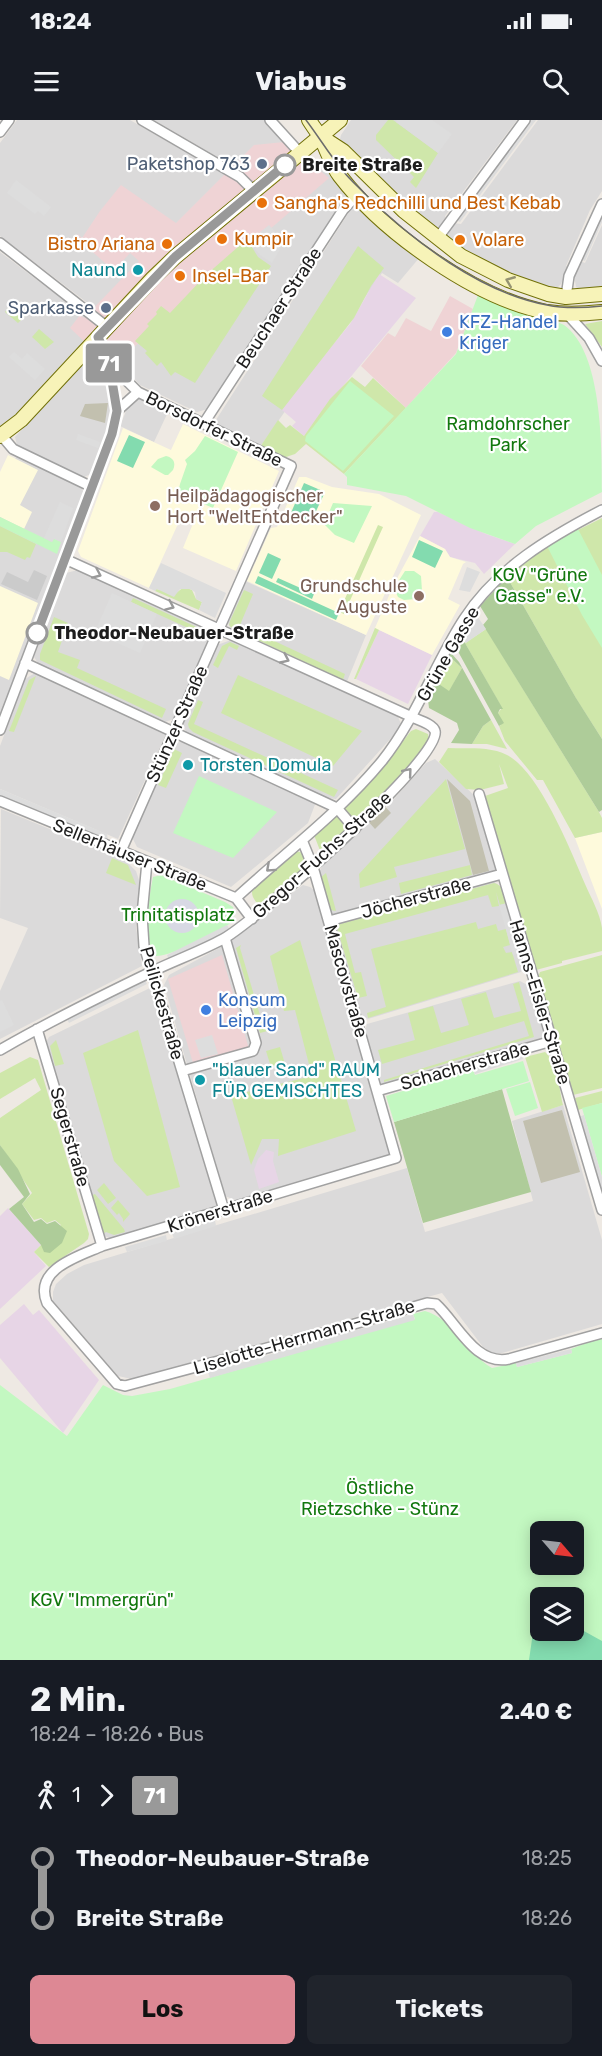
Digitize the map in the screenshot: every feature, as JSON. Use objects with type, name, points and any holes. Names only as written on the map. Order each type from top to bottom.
[{"type":"main road","points":[[309,120],[320,136],[331,163],[357,195],[397,233],[452,272],[510,300],[545,312],[568,315],[602,312]]},
{"type":"main road","points":[[1,435],[21,420],[175,257],[340,120]]},
{"type":"main road","points":[[320,136],[343,151],[398,205],[437,239],[461,256],[533,290],[566,297],[602,294]]},
{"type":"street","points":[[0,132],[9,120]]},
{"type":"street","points":[[142,120],[240,177],[254,191]]},
{"type":"street","points":[[270,120],[300,153]]},
{"type":"street","points":[[437,239],[525,120]]},
{"type":"street","name":"Beuchaer Straße","points":[[204,423],[343,210],[357,195]]},
{"type":"street","points":[[566,297],[569,276],[602,204]]},
{"type":"street","points":[[0,243],[102,332],[117,411],[112,434],[0,730]]},
{"type":"street","points":[[568,315],[589,338],[602,361]]},
{"type":"street","points":[[109,363],[138,392],[117,411]]},
{"type":"street","name":"Borsdorfer Straße","points":[[138,392],[291,466]]},
{"type":"street","points":[[1,435],[13,449],[92,486]]},
{"type":"street","name":"Stünzer Straße","points":[[121,850],[291,466]]},
{"type":"street","name":"Grüne Gasse","points":[[412,717],[458,629],[481,597],[500,577],[547,539],[602,510]]},
{"type":"street","points":[[65,559],[412,717]]},
{"type":"street","points":[[25,663],[337,808],[356,829]]},
{"type":"street","name":"Gregor-Fuchs-Straße","points":[[0,1050],[152,971],[225,938],[252,919],[356,829],[397,786],[424,754],[435,736],[432,727],[412,717],[381,762],[337,808],[236,898]]},
{"type":"street","name":"Hanns-Eisler-Straße","points":[[479,794],[602,1210]]},
{"type":"street","name":"Sellerhäuser Straße","points":[[0,801],[236,898]]},
{"type":"street","name":"Mascovstraße","points":[[302,840],[314,867],[396,1158]]},
{"type":"street","name":"Peilickestraße","points":[[147,862],[142,925],[144,946],[224,1210]]},
{"type":"street","name":"Jöcherstraße","points":[[329,921],[502,874]]},
{"type":"street","points":[[236,898],[252,919]]},
{"type":"street","points":[[182,1071],[253,1051],[256,1043],[225,938]]},
{"type":"street","name":"Segerstraße","points":[[38,1029],[102,1246]]},
{"type":"street","name":"Schacherstraße","points":[[377,1091],[552,1041]]},
{"type":"street","name":"Krönerstraße","points":[[50,1275],[73,1258],[102,1246],[396,1158]]},
{"type":"street","name":"Liselotte-Herrmann-Straße","points":[[50,1275],[44,1289],[44,1297],[50,1307],[117,1384],[125,1386],[323,1333],[427,1302],[436,1304],[481,1354],[497,1360],[602,1333]]},
{"type":"shaded area","points":[[17,120],[130,120],[238,182],[102,314],[0,236],[0,143]]},
{"type":"shaded area","points":[[154,120],[265,120],[291,150],[245,173]]},
{"type":"shaded area","points":[[351,120],[517,120],[445,216],[446,220],[437,227],[429,226],[344,145],[340,139],[341,135]]},
{"type":"shaded area","points":[[397,120],[432,120],[452,134],[438,153],[396,122]]},
{"type":"shaded area","points":[[529,120],[536,120],[460,222],[455,219]]},
{"type":"shaded area","points":[[538,120],[602,120],[602,191],[590,210],[566,266],[569,267],[561,284],[555,290],[505,275],[448,241],[453,223],[461,224]]},
{"type":"shaded area","points":[[284,142],[329,178],[111,367],[70,328],[80,315],[84,318],[139,261],[130,253],[114,271],[76,237],[78,234],[82,238],[121,185],[176,223],[254,145]]},
{"type":"shaded area","points":[[312,161],[324,163],[345,187],[348,198],[342,208],[338,209],[208,409],[197,412],[140,385],[116,359],[303,164]]},
{"type":"shaded area","points":[[16,180],[51,207],[44,216],[38,211],[35,214],[7,193]]},
{"type":"shaded area","points":[[357,208],[420,257],[398,283],[382,273],[260,447],[214,423],[351,209]]},
{"type":"shaded area","points":[[602,210],[602,222],[585,261],[580,259]]},
{"type":"shaded area","points":[[269,225],[281,238],[283,244],[272,263],[260,255],[249,241]]},
{"type":"shaded area","points":[[602,225],[602,290],[580,290],[576,287],[574,275],[580,261],[585,263]]},
{"type":"shaded area","points":[[0,252],[93,322],[93,331],[12,418],[0,427]]},
{"type":"shaded area","points":[[379,274],[416,298],[304,436],[292,426],[296,422],[282,410],[297,388],[350,324]]},
{"type":"shaded area","points":[[450,296],[473,309],[456,353],[406,408],[361,366],[388,333],[395,337],[406,318],[431,331]]},
{"type":"shaded area","points":[[14,352],[22,359],[27,353],[45,369],[35,380],[9,357]]},
{"type":"shaded area","points":[[94,357],[103,363],[107,372],[112,419],[91,474],[84,477],[17,445],[15,437],[85,361]]},
{"type":"shaded area","points":[[139,398],[168,412],[154,442],[120,426],[130,401]]},
{"type":"shaded area","points":[[108,403],[105,423],[80,416],[85,404]]},
{"type":"shaded area","name":"Heilpädagogischer Hort \"WeltEntdecker\"","points":[[183,424],[279,471],[236,571],[183,548],[194,521],[182,515],[149,588],[81,557],[78,551],[123,428],[171,450]]},
{"type":"shaded area","points":[[78,434],[100,442],[98,448],[76,440]]},
{"type":"shaded area","points":[[8,455],[38,470],[20,505],[32,512],[24,529],[0,517],[0,472]]},
{"type":"shaded area","points":[[17,455],[81,486],[84,494],[0,716],[0,492]]},
{"type":"shaded area","points":[[299,477],[306,477],[332,487],[379,494],[421,515],[366,635],[247,581],[271,528],[277,527]]},
{"type":"shaded area","points":[[60,502],[73,508],[61,542],[54,539],[52,542],[44,538]]},
{"type":"shaded area","points":[[434,512],[515,544],[484,574],[475,563],[450,557],[445,549],[420,536]]},
{"type":"shaded area","name":"Grundschule Auguste","points":[[420,536],[445,549],[450,557],[466,562],[463,564],[448,599],[460,605],[432,655],[375,628],[394,584]]},
{"type":"shaded area","points":[[161,563],[226,593],[215,618],[199,610],[202,602],[196,599],[195,592],[190,589],[180,589],[174,597],[149,588]]},
{"type":"shaded area","points":[[467,567],[480,572],[470,592],[459,590]]},
{"type":"shaded area","points":[[34,570],[47,576],[37,600],[1,584],[7,572],[28,582]]},
{"type":"shaded area","points":[[78,570],[214,633],[174,719],[162,723],[40,666],[34,657],[66,573]]},
{"type":"shaded area","points":[[245,581],[366,635],[346,684],[233,633],[227,621]]},
{"type":"shaded area","points":[[0,586],[38,603],[9,680],[0,676]]},
{"type":"shaded area","points":[[112,593],[157,614],[140,653],[104,637],[106,631],[97,627]]},
{"type":"shaded area","points":[[475,613],[486,629],[466,643],[461,635]]},
{"type":"shaded area","points":[[379,630],[432,655],[408,704],[356,679]]},
{"type":"shaded area","points":[[231,640],[398,717],[402,726],[336,799],[327,798],[186,733],[183,722],[217,645]]},
{"type":"shaded area","points":[[35,673],[167,732],[118,839],[0,789],[0,746],[25,679]]},
{"type":"shaded area","points":[[185,740],[316,802],[308,823],[231,887],[137,847],[132,837],[172,745]]},
{"type":"shaded area","points":[[435,759],[475,796],[497,874],[330,916],[318,874],[323,865],[386,808],[426,763]]},
{"type":"shaded area","points":[[447,779],[470,801],[489,871],[473,875]]},
{"type":"shaded area","points":[[0,789],[107,834],[108,841],[0,797]]},
{"type":"shaded area","points":[[382,803],[391,813],[375,829],[366,819]]},
{"type":"shaded area","points":[[1,809],[125,860],[136,871],[140,883],[136,927],[142,966],[0,1039],[0,991],[28,928],[0,918]]},
{"type":"shaded area","points":[[602,832],[602,909],[575,838]]},
{"type":"shaded area","points":[[493,881],[504,890],[524,962],[521,972],[368,1019],[360,1015],[335,928],[338,922]]},
{"type":"shaded area","points":[[303,885],[315,891],[393,1156],[240,1202],[225,1196],[164,985],[169,975],[219,948]]},
{"type":"shaded area","name":"Trinitatisplatz","points":[[182,899],[194,904],[199,916],[194,928],[182,933],[170,928],[165,916],[170,904]]},
{"type":"shaded area","points":[[507,903],[521,953],[513,955],[499,905]]},
{"type":"shaded area","points":[[227,925],[230,930],[169,960],[167,955]]},
{"type":"shaded area","points":[[222,955],[249,1049],[193,1063],[168,979]]},
{"type":"shaded area","points":[[145,980],[147,984],[69,1023],[67,1019]]},
{"type":"shaded area","points":[[520,981],[533,988],[547,1036],[382,1086],[365,1031],[367,1024]]},
{"type":"shaded area","points":[[152,987],[219,1209],[113,1239],[104,1236],[98,1225],[45,1044],[49,1037]]},
{"type":"shaded area","points":[[2,1000],[14,1025],[0,1032],[0,1001]]},
{"type":"shaded area","points":[[212,1035],[218,1054],[201,1058],[195,1040]]},
{"type":"shaded area","points":[[521,1054],[523,1059],[475,1074],[473,1069]]},
{"type":"shaded area","points":[[563,1105],[602,1240],[602,1324],[502,1353],[493,1353],[483,1347],[442,1293],[132,1379],[118,1376],[53,1301],[56,1284],[67,1274],[84,1265],[407,1168],[425,1232],[533,1201],[512,1121]]},
{"type":"shaded area","points":[[562,1110],[580,1172],[541,1183],[523,1121]]},
{"type":"shaded area","points":[[584,1115],[602,1177],[602,1196],[579,1117]]},
{"type":"shaded area","points":[[266,1150],[274,1152],[273,1161],[279,1182],[259,1189],[254,1170],[258,1159]]},
{"type":"shaded area","points":[[8,1208],[41,1245],[34,1252],[46,1266],[0,1309],[0,1216]]},
{"type":"shaded area","points":[[215,1220],[216,1226],[174,1239],[172,1233]]},
{"type":"shaded area","points":[[166,1235],[167,1241],[127,1252],[125,1247]]},
{"type":"shaded area","points":[[24,1304],[33,1315],[39,1310],[99,1380],[63,1433],[0,1358],[0,1325]]},
{"type":"shaded area","points":[[413,1314],[415,1320],[210,1378],[208,1372]]},
{"type":"shaded area","points":[[571,1349],[572,1353],[517,1367],[516,1363]]},
{"type":"green space","points":[[388,120],[393,120],[438,153],[416,188],[410,182],[414,177],[376,140],[376,135]]},
{"type":"green space","points":[[247,239],[258,257],[271,266],[195,383],[175,372],[171,376],[161,362],[157,366],[145,353],[147,351],[135,341],[149,326],[147,324],[161,306],[170,313],[206,275]]},
{"type":"green space","points":[[358,246],[384,268],[371,286],[354,318],[282,410],[262,396]]},
{"type":"green space","name":"Ramdohrscher Park","points":[[478,295],[564,325],[577,338],[586,356],[593,377],[597,401],[602,492],[536,526],[515,544],[470,528],[406,496],[347,485],[347,477],[344,474],[456,354]]},
{"type":"green space","points":[[11,304],[25,316],[18,323],[5,312]]},
{"type":"green space","points":[[602,321],[602,347],[585,324]]},
{"type":"green space","points":[[39,329],[54,342],[45,349],[32,337]]},
{"type":"green space","points":[[352,377],[365,387],[373,378],[406,408],[344,474],[306,444],[295,454],[283,458],[260,447],[278,420],[286,428],[290,425],[304,436],[330,399]]},
{"type":"green space","points":[[350,381],[394,416],[343,471],[305,441],[306,436]]},
{"type":"green space","points":[[129,435],[145,442],[133,468],[117,461]]},
{"type":"green space","points":[[205,436],[238,452],[213,508],[178,493],[187,464],[185,460],[195,451]]},
{"type":"green space","points":[[166,456],[173,459],[174,463],[173,470],[168,475],[151,467],[158,459]]},
{"type":"green space","points":[[304,483],[325,492],[310,524],[290,515]]},
{"type":"green space","points":[[333,503],[372,506],[354,543],[335,535],[324,524]]},
{"type":"green space","points":[[0,517],[52,542],[54,538],[61,542],[57,554],[0,526]]},
{"type":"green space","points":[[602,518],[602,591],[558,540]]},
{"type":"green space","points":[[378,525],[383,527],[344,614],[339,612]]},
{"type":"green space","points":[[0,526],[36,544],[30,558],[27,557],[25,560],[7,552],[0,552]]},
{"type":"green space","points":[[578,529],[602,575],[602,648],[582,615],[547,546]]},
{"type":"green space","points":[[419,540],[443,551],[435,568],[412,557]]},
{"type":"green space","name":"KGV \"Grüne Gasse\" e.V.","points":[[547,546],[602,601],[602,739],[577,700],[507,577]]},
{"type":"green space","points":[[268,553],[281,559],[272,579],[259,573]]},
{"type":"green space","points":[[405,571],[414,571],[421,576],[422,591],[416,599],[404,600],[398,597],[394,588]]},
{"type":"green space","points":[[258,576],[339,613],[336,620],[255,583]]},
{"type":"green space","points":[[507,577],[602,739],[602,810],[599,812],[483,625],[488,619],[480,606]]},
{"type":"green space","points":[[278,578],[314,594],[312,599],[276,582]]},
{"type":"green space","points":[[184,587],[192,590],[196,599],[202,602],[199,610],[155,591],[156,589],[176,593]]},
{"type":"green space","points":[[244,590],[253,594],[240,625],[345,674],[343,680],[232,628],[229,625],[230,621]]},
{"type":"green space","points":[[133,598],[212,634],[210,638],[131,602]]},
{"type":"green space","points":[[54,617],[68,623],[58,652],[80,660],[77,668],[166,709],[162,718],[40,660],[40,654]]},
{"type":"green space","points":[[375,628],[379,630],[354,679]]},
{"type":"green space","name":"KGV \"Grüne Gasse\" e.V.","points":[[486,629],[599,812],[602,818],[602,832],[575,838],[543,780],[537,780],[505,741],[499,726],[501,725],[498,713],[502,708],[465,643]]},
{"type":"green space","points":[[461,636],[503,709],[500,709],[498,713],[504,723],[499,726],[455,646]]},
{"type":"green space","points":[[230,642],[239,646],[237,650],[229,646],[218,668],[213,665],[222,646]]},
{"type":"green space","points":[[451,653],[459,662],[491,720],[483,726],[472,744],[451,743],[459,730],[457,723],[429,708],[428,700],[436,682],[449,691],[462,668],[449,656]]},
{"type":"green space","points":[[449,656],[462,668],[449,692],[436,682]]},
{"type":"green space","points":[[238,675],[362,731],[333,766],[221,713]]},
{"type":"green space","points":[[36,676],[14,732],[9,731],[29,680]]},
{"type":"green space","points":[[198,700],[203,702],[194,724],[338,790],[334,797],[193,732],[188,724]]},
{"type":"green space","points":[[491,720],[507,749],[487,744],[472,744],[483,726]]},
{"type":"green space","points":[[416,729],[428,734],[429,740],[415,762],[356,822],[343,810],[345,806],[378,773],[411,731]]},
{"type":"green space","points":[[448,748],[486,749],[500,752],[519,764],[531,777],[563,833],[597,911],[602,928],[602,951],[536,970],[485,796],[508,788],[499,764],[504,784],[480,790],[466,789],[439,762]]},
{"type":"green space","points":[[174,749],[182,753],[166,788],[158,785]]},
{"type":"green space","points":[[199,776],[277,812],[233,858],[173,833]]},
{"type":"green space","points":[[446,779],[465,849],[394,867],[397,877],[360,888],[359,874]]},
{"type":"green space","points":[[336,816],[344,822],[346,832],[321,853],[314,835]]},
{"type":"green space","points":[[296,851],[303,853],[307,866],[305,869],[264,903],[257,903],[252,895],[253,886]]},
{"type":"green space","points":[[112,858],[128,865],[136,885],[106,873]]},
{"type":"green space","points":[[470,865],[472,875],[401,894],[399,883]]},
{"type":"green space","points":[[326,873],[336,911],[330,910],[320,878]]},
{"type":"green space","name":"Trinitatisplatz","points":[[161,875],[225,902],[233,907],[233,919],[227,926],[195,943],[171,953],[155,956],[149,940],[148,907],[153,877]]},
{"type":"green space","points":[[494,883],[502,888],[508,903],[500,905],[496,892],[499,906],[492,907],[488,895],[345,934],[355,973],[361,972],[367,996],[358,998],[336,925]]},
{"type":"green space","points":[[476,922],[478,929],[496,924],[498,931],[506,929],[510,945],[503,947],[506,953],[512,952],[518,972],[368,1018],[367,1013],[386,1007],[371,949]]},
{"type":"green space","points":[[300,940],[356,1131],[278,1156],[279,1139],[262,1139],[251,1165],[231,1096],[312,1076],[295,1010],[284,1011],[270,956]]},
{"type":"green space","points":[[241,945],[262,1022],[273,1021],[275,1029],[260,1033],[236,948]]},
{"type":"green space","points":[[602,955],[602,1088],[573,1095],[538,977],[540,972]]},
{"type":"green space","points":[[519,982],[534,1037],[384,1082],[384,1080],[529,1036],[524,1021],[382,1064],[378,1050],[415,1040],[408,1013],[433,1006],[441,1033],[469,1025],[461,999],[486,992],[494,1018],[521,1011],[513,984]]},
{"type":"green space","points":[[138,1030],[180,1187],[147,1196],[114,1161],[83,1053]]},
{"type":"green space","points":[[56,1040],[64,1064],[55,1066],[50,1046]]},
{"type":"green space","points":[[280,1047],[285,1064],[271,1067],[266,1051]]},
{"type":"green space","points":[[545,1052],[553,1063],[563,1105],[542,1112],[525,1057]]},
{"type":"green space","points":[[30,1057],[38,1060],[89,1234],[84,1243],[49,1267],[34,1252],[61,1225],[55,1220],[47,1223],[41,1218],[34,1220],[22,1204],[32,1193],[0,1145],[0,1118],[41,1090],[35,1078],[0,1099],[0,1073]]},
{"type":"green space","points":[[523,1061],[529,1081],[394,1122],[386,1096],[473,1070],[475,1075]]},
{"type":"green space","points":[[530,1082],[538,1108],[515,1116],[506,1089]]},
{"type":"green space","points":[[502,1089],[531,1192],[423,1223],[394,1122]]},
{"type":"green space","points":[[602,1091],[602,1103],[578,1110],[575,1098]]},
{"type":"green space","points":[[602,1103],[602,1177],[582,1108]]},
{"type":"green space","points":[[0,1145],[18,1169],[30,1194],[22,1204],[34,1222],[41,1219],[47,1224],[55,1221],[67,1231],[62,1243],[50,1253],[44,1252],[41,1245],[9,1209],[24,1197],[0,1165]]},
{"type":"green space","points":[[104,1183],[116,1198],[108,1204],[97,1190]]},
{"type":"green space","points":[[95,1194],[125,1232],[114,1235],[106,1232],[103,1234],[90,1196]]},
{"type":"green space","points":[[118,1200],[130,1214],[123,1222],[119,1213],[117,1215],[111,1208]]},
{"type":"green space","name":"Östliche Rietzschke - Stünz","points":[[425,1311],[435,1315],[492,1368],[516,1363],[517,1367],[572,1353],[571,1349],[602,1337],[602,1660],[0,1660],[0,1385],[67,1436],[103,1385],[123,1395],[132,1396],[170,1389],[415,1319],[413,1314]]},
{"type":"green space","points":[[584,1631],[602,1641],[602,1660],[529,1660],[532,1641],[584,1641]]},
{"type":"tram line","points":[[306,120],[349,178],[405,230],[449,263],[497,289],[522,299],[561,307],[602,306]]},
{"type":"bus line","name":"71","points":[[37,633],[112,434],[117,411],[109,363],[98,337],[175,257],[285,165]]},
{"type":"place","name":"Paketshop 763","points":[[262,164]]},
{"type":"place","name":"Breite Straße","points":[[285,165]]},
{"type":"place","name":"Sangha's Redchilli und Best Kebab","points":[[262,203]]},
{"type":"place","name":"Kumpir","points":[[222,239]]},
{"type":"place","name":"Volare","points":[[460,240]]},
{"type":"place","name":"Bistro Ariana","points":[[167,244]]},
{"type":"place","name":"Naund","points":[[138,270]]},
{"type":"place","name":"Insel-Bar","points":[[180,276]]},
{"type":"place","name":"Sparkasse","points":[[106,308]]},
{"type":"place","name":"KFZ-Handel Kriger","points":[[447,332]]},
{"type":"place","name":"Heilpädagogischer Hort \"WeltEntdecker\"","points":[[155,506]]},
{"type":"place","name":"Grundschule Auguste","points":[[419,596]]},
{"type":"place","name":"Theodor-Neubauer-Straße","points":[[37,633]]},
{"type":"place","name":"Torsten Domula","points":[[188,765]]},
{"type":"place","name":"Konsum Leipzig","points":[[206,1010]]},
{"type":"place","name":"\"blauer Sand\" RAUM FÜR GEMISCHTES","points":[[200,1080]]},
{"type":"park label","name":"KGV \"Immergrün\"","points":[[102,1600]]}]
